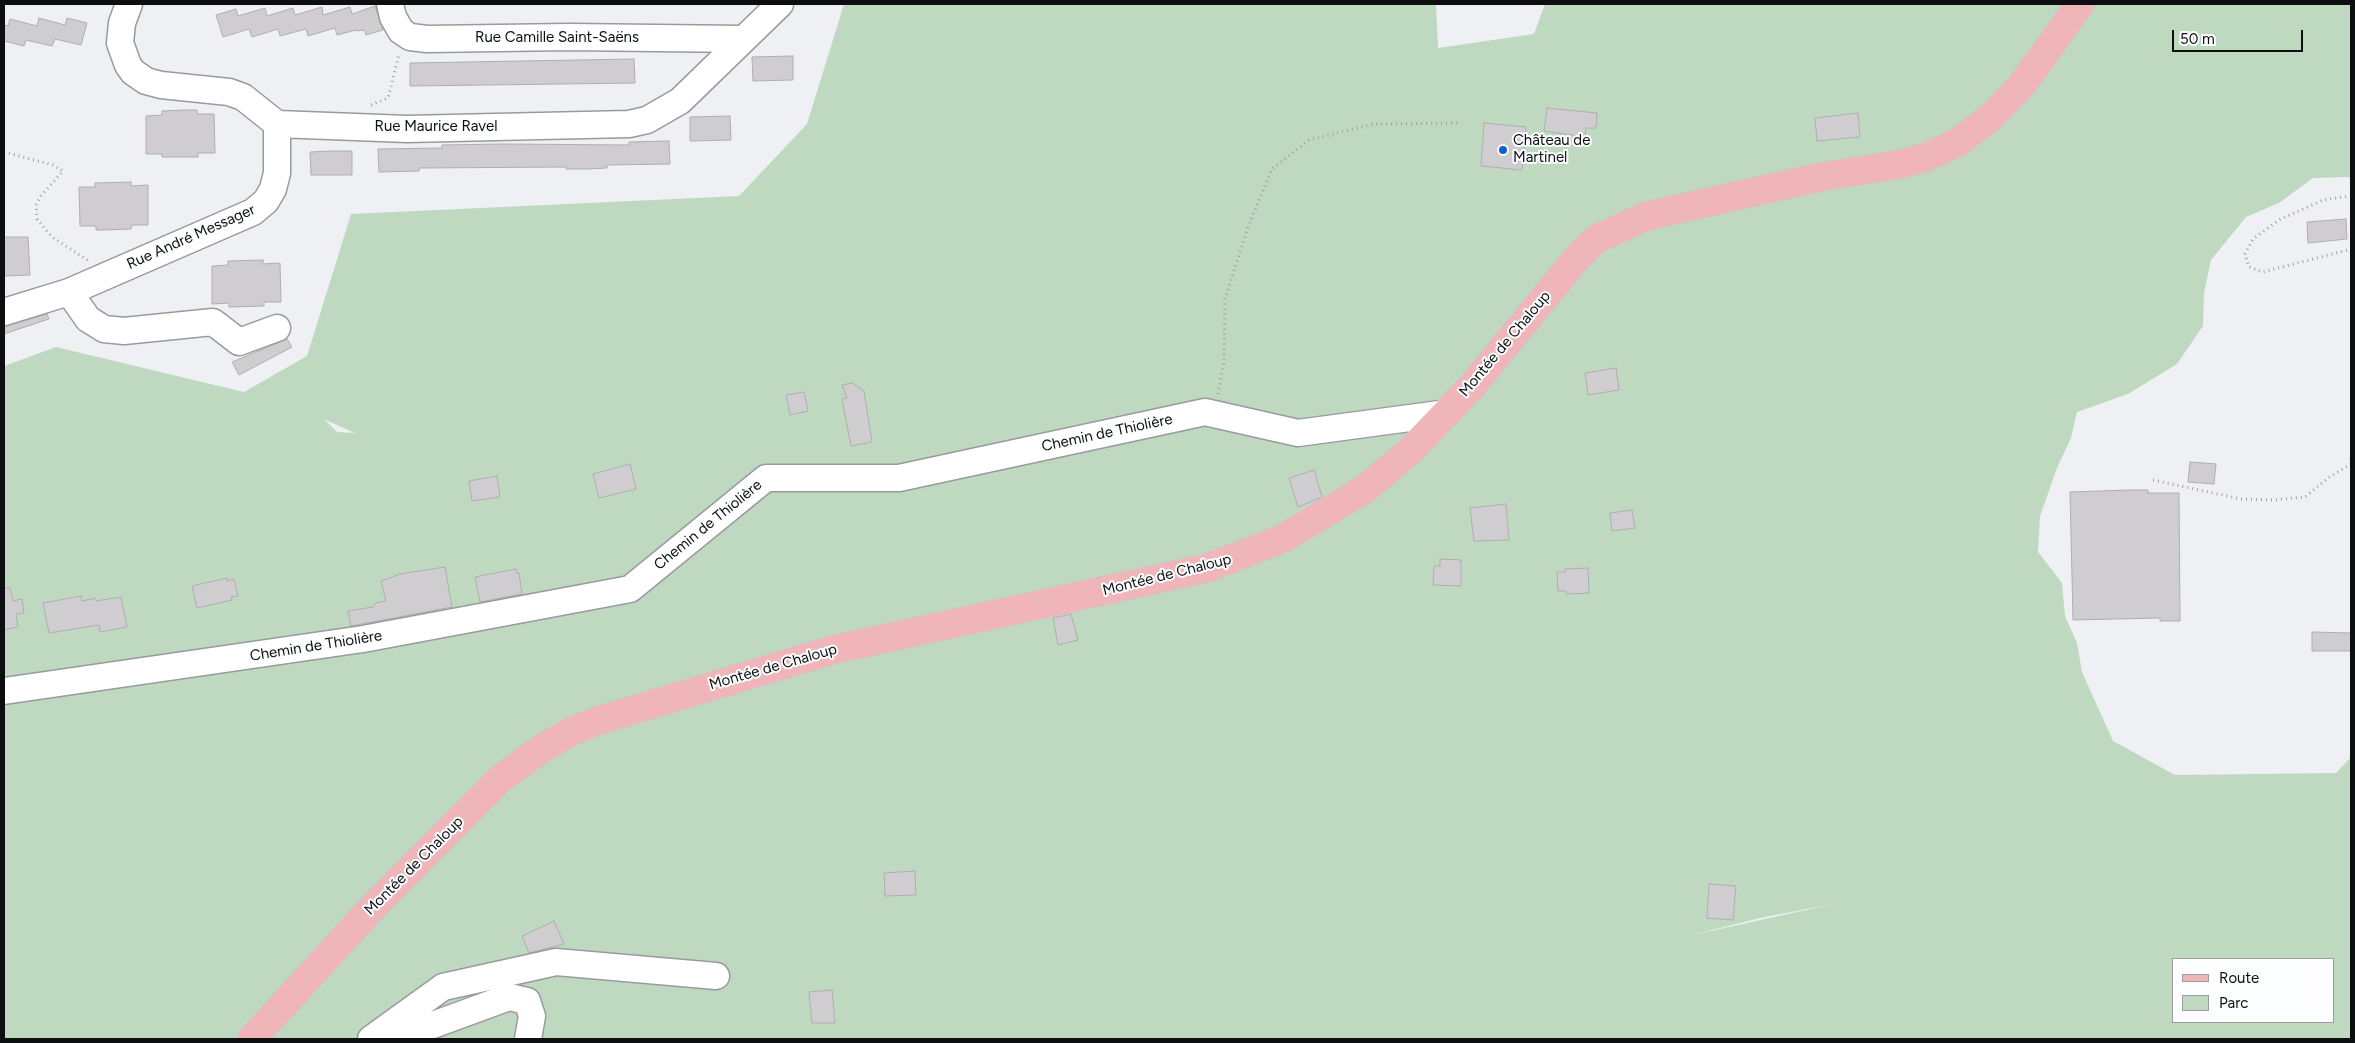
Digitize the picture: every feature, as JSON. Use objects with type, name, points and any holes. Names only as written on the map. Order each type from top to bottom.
[{"type":"main road","name":"Montée de Chaloup","points":[[252,1039],[370,909],[500,779],[544,747],[572,731],[676,695],[832,650],[1207,568],[1282,539],[1366,489],[1410,451],[1472,386],[1576,258],[1596,239],[1647,216],[1820,177],[1872,171],[1926,157],[1958,142],[1990,118],[2022,85],[2080,4]]},
{"type":"street","points":[[130,4],[122,23],[120,44],[124,57],[134,72],[146,81],[161,85],[229,92],[243,98],[277,124]]},
{"type":"street","points":[[390,4],[393,17],[401,31],[405,34]]},
{"type":"street","name":"Rue Maurice Ravel","points":[[277,124],[426,128],[629,124],[647,120],[680,101],[780,4]]},
{"type":"street","name":"Rue Camille Saint-Saëns","points":[[405,34],[410,37],[427,39],[569,37],[744,39]]},
{"type":"street","name":"Rue André Messager","points":[[4,312],[69,292],[253,212],[266,201],[273,190],[277,172],[277,124]]},
{"type":"street","points":[[69,292],[88,319],[104,329],[124,331],[213,322],[239,342],[277,328]]},
{"type":"street","name":"Chemin de Thiolière","points":[[4,691],[363,639],[630,589],[766,478],[899,478],[1205,412],[1298,433],[1446,413]]},
{"type":"street","points":[[372,1038],[444,987],[556,962],[716,976]]},
{"type":"street","points":[[372,1038],[411,1033],[509,997],[527,1001],[532,1016],[528,1039]]},
{"type":"path","points":[[349,127],[350,114],[388,98],[405,34]]},
{"type":"path","points":[[1215,414],[1224,362],[1225,300],[1248,227],[1272,169],[1309,140],[1374,124],[1459,123]]},
{"type":"path","points":[[4,152],[53,164],[63,172],[40,197],[36,205],[37,219],[52,236],[84,256],[94,265],[100,278]]},
{"type":"path","points":[[2351,196],[2324,200],[2279,220],[2253,239],[2245,254],[2249,267],[2263,272],[2348,250],[2351,251]]},
{"type":"path","points":[[2153,480],[2241,499],[2274,500],[2305,497],[2328,478],[2351,464]]},
{"type":"green space","points":[[844,4],[1436,4],[1438,48],[1534,34],[1545,4],[2351,4],[2351,178],[2313,178],[2279,203],[2246,217],[2211,260],[2204,293],[2203,326],[2177,364],[2128,394],[2077,412],[2071,438],[2057,468],[2040,516],[2038,552],[2062,583],[2065,616],[2077,643],[2082,672],[2113,741],[2175,775],[2336,773],[2351,757],[2351,1039],[4,1039],[4,366],[56,347],[244,392],[307,356],[351,214],[739,196],[807,124]],"holes":[[[326,420],[355,433],[337,432]],[[1833,904],[1688,936],[1760,918]]]},
{"type":"building","points":[[375,6],[383,30],[366,35],[364,30],[356,30],[337,35],[335,28],[308,36],[306,29],[280,36],[278,29],[252,37],[249,29],[223,37],[216,15],[236,9],[238,16],[265,8],[267,16],[293,8],[295,15],[322,7],[323,15],[350,7],[352,14]]},
{"type":"building","points":[[39,18],[65,25],[67,18],[87,23],[81,45],[55,39],[52,46],[26,40],[24,46],[4,41],[4,25],[8,26],[10,19],[37,26]]},
{"type":"building","points":[[793,56],[793,80],[753,81],[752,57]]},
{"type":"building","points":[[634,59],[635,83],[410,86],[410,63]]},
{"type":"building","points":[[1547,108],[1597,113],[1596,128],[1586,128],[1585,137],[1544,131]]},
{"type":"building","points":[[197,110],[197,114],[214,114],[215,153],[198,153],[198,157],[162,157],[162,154],[146,154],[146,116],[162,115],[162,111]]},
{"type":"building","points":[[1858,113],[1860,137],[1817,141],[1815,118]]},
{"type":"building","points":[[730,116],[731,140],[690,141],[690,117]]},
{"type":"building","name":"Château de Martinel","points":[[1484,123],[1526,127],[1522,170],[1481,166]]},
{"type":"building","points":[[669,141],[670,164],[607,165],[607,168],[588,169],[566,169],[566,167],[419,168],[419,171],[379,172],[378,149],[442,148],[442,145],[503,144],[629,145],[629,142]]},
{"type":"building","points":[[352,151],[352,175],[311,175],[310,152]]},
{"type":"building","points":[[131,182],[131,186],[148,185],[148,225],[132,225],[131,229],[105,230],[96,230],[96,226],[80,226],[79,187],[95,187],[95,183]]},
{"type":"building","points":[[2346,219],[2347,239],[2308,243],[2307,222]]},
{"type":"building","points":[[4,237],[28,237],[30,275],[4,276]]},
{"type":"building","points":[[263,260],[263,264],[280,263],[281,302],[264,302],[264,306],[229,307],[229,303],[212,304],[212,266],[228,265],[228,261]]},
{"type":"building","points":[[47,314],[49,319],[4,334],[4,327]]},
{"type":"building","points":[[287,339],[292,347],[239,375],[232,362]]},
{"type":"building","points":[[1616,368],[1619,390],[1588,395],[1585,373]]},
{"type":"building","points":[[852,383],[864,391],[872,442],[851,446],[842,399],[847,398],[842,385]]},
{"type":"building","points":[[804,392],[808,411],[790,415],[786,395]]},
{"type":"building","points":[[2190,462],[2216,464],[2214,484],[2188,482]]},
{"type":"building","points":[[630,464],[636,489],[599,498],[593,474]]},
{"type":"building","points":[[1314,470],[1322,497],[1298,507],[1289,478]]},
{"type":"building","points":[[497,476],[500,497],[472,501],[469,481]]},
{"type":"building","points":[[2148,490],[2148,493],[2179,493],[2180,621],[2160,621],[2160,618],[2073,620],[2070,492]]},
{"type":"building","points":[[1506,504],[1509,540],[1474,541],[1470,508]]},
{"type":"building","points":[[1632,510],[1635,528],[1612,531],[1610,513]]},
{"type":"building","points":[[1440,559],[1461,560],[1461,586],[1433,585],[1434,566],[1440,566]]},
{"type":"building","points":[[445,567],[452,607],[351,626],[348,611],[373,607],[376,603],[386,601],[381,581],[400,574]]},
{"type":"building","points":[[1588,568],[1589,593],[1566,594],[1566,591],[1558,591],[1557,572],[1565,572],[1565,569]]},
{"type":"building","points":[[516,569],[517,573],[519,573],[522,594],[480,602],[475,577]]},
{"type":"building","points":[[227,578],[227,581],[234,579],[238,596],[231,597],[232,600],[197,608],[192,586]]},
{"type":"building","points":[[4,588],[10,588],[13,601],[22,599],[24,613],[16,614],[18,627],[4,630]]},
{"type":"building","points":[[81,596],[82,601],[95,598],[96,601],[121,597],[127,627],[100,632],[99,625],[49,633],[43,603]]},
{"type":"building","points":[[1071,614],[1078,640],[1058,645],[1053,618]]},
{"type":"building","points":[[2312,632],[2351,633],[2351,651],[2312,651]]},
{"type":"building","points":[[915,871],[916,895],[885,896],[884,873]]},
{"type":"building","points":[[1709,884],[1736,886],[1733,920],[1707,918]]},
{"type":"building","points":[[554,921],[564,944],[529,953],[522,936]]},
{"type":"building","points":[[832,990],[835,1023],[812,1023],[809,992]]},
{"type":"place","name":"Château de Martinel","points":[[1503,150]]}]
